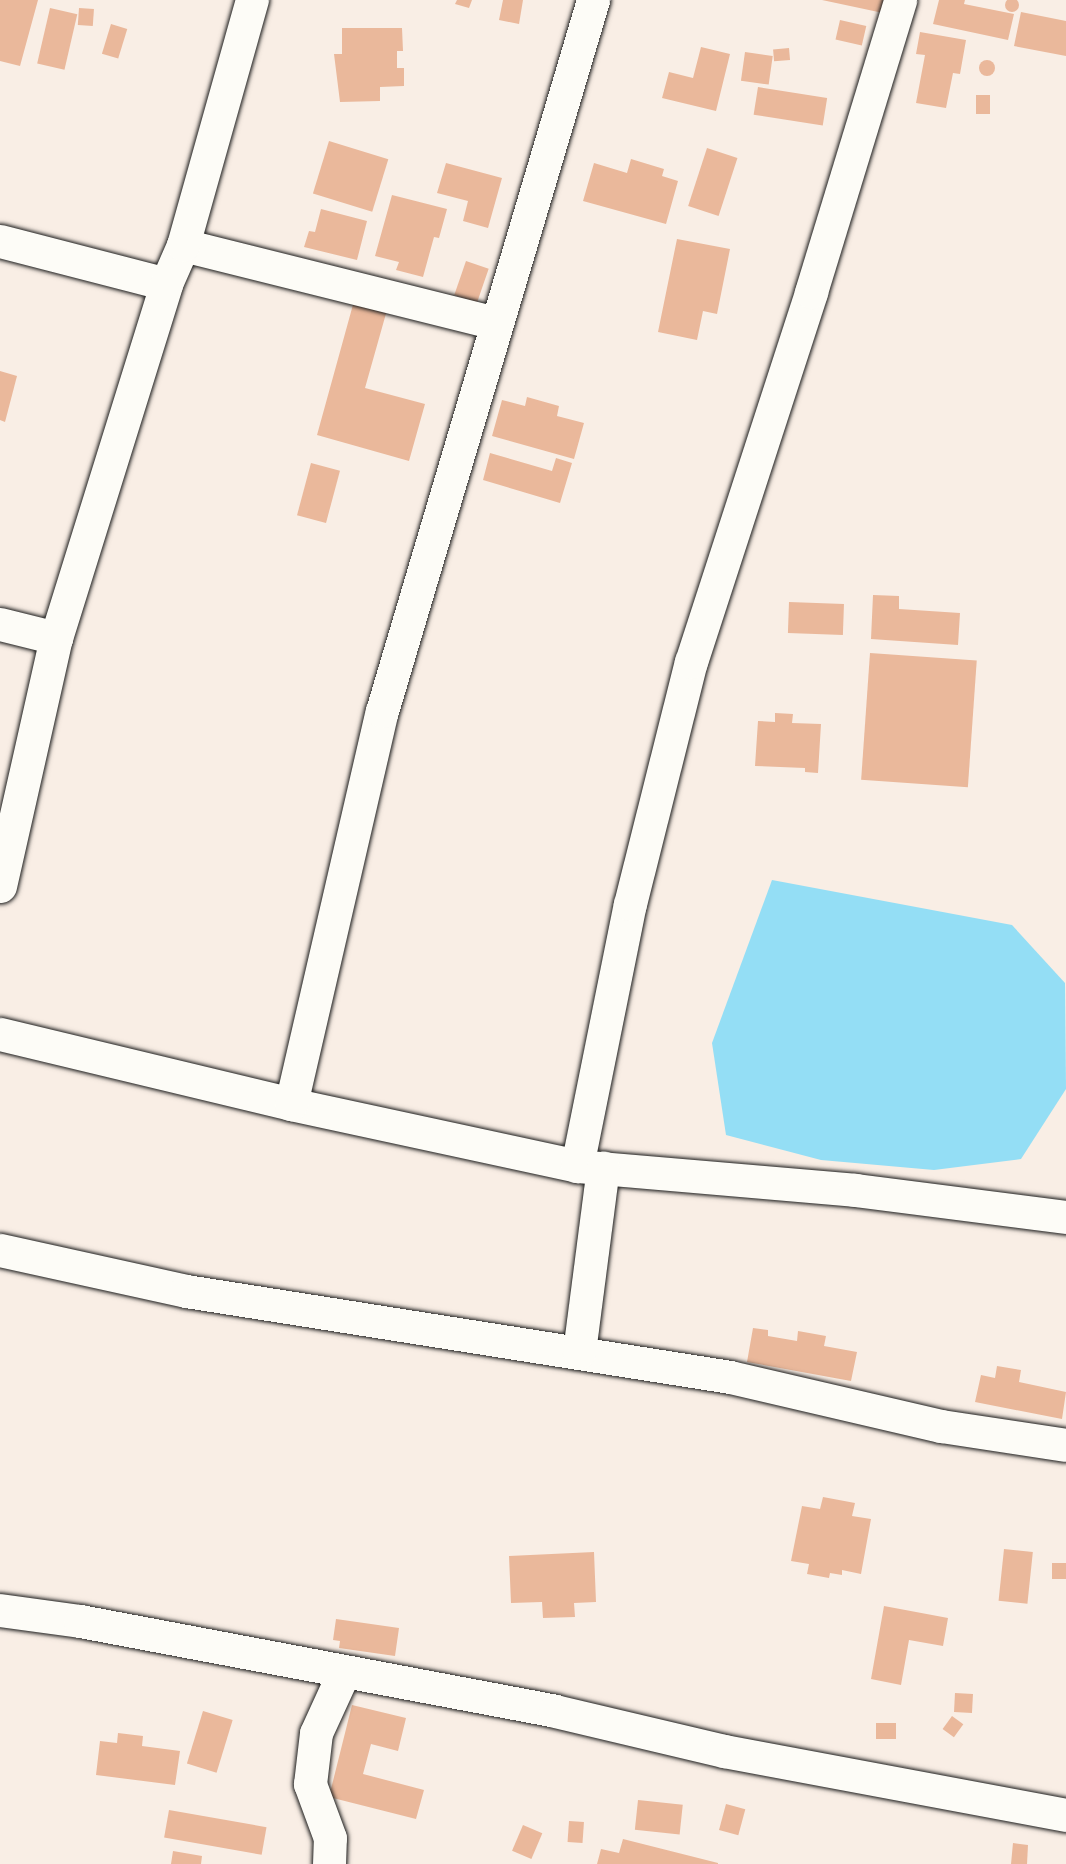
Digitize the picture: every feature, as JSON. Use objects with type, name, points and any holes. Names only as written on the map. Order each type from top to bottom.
[{"type":"street","points":[[0,886],[56,638],[166,284],[183,245],[252,0]]},
{"type":"street","points":[[291,1104],[382,711],[593,0]]},
{"type":"street","points":[[579,1352],[590,1167],[630,904],[691,662],[811,292],[900,0]]},
{"type":"street","points":[[0,241],[166,284]]},
{"type":"street","points":[[183,245],[496,322]]},
{"type":"street","points":[[0,624],[56,638]]},
{"type":"street","points":[[0,1034],[291,1104],[590,1167],[855,1190],[1066,1217]]},
{"type":"street","points":[[0,1250],[186,1291],[730,1377],[941,1426],[1066,1445]]},
{"type":"street","points":[[0,1610],[80,1621],[343,1674],[555,1711],[724,1751],[1066,1815]]},
{"type":"street","points":[[329,1864],[330,1838],[310,1784],[316,1733],[343,1674]]},
{"type":"water","points":[[772,880],[1012,925],[1065,983],[1066,1089],[1021,1159],[934,1170],[821,1160],[726,1135],[712,1043]]},
{"type":"building","points":[[1009,-2],[1015,-2],[1019,5],[1015,12],[1009,12],[1005,8],[1005,2]]},
{"type":"building","points":[[0,0],[38,0],[20,66],[0,61]]},
{"type":"building","points":[[457,0],[472,0],[469,8],[455,4]]},
{"type":"building","points":[[503,0],[523,0],[519,24],[499,20]]},
{"type":"building","points":[[822,0],[886,0],[883,13]]},
{"type":"building","points":[[939,0],[965,0],[964,4],[1014,14],[1008,40],[933,24]]},
{"type":"building","points":[[50,8],[77,14],[64,70],[37,64]]},
{"type":"building","points":[[79,8],[94,9],[93,26],[78,25]]},
{"type":"building","points":[[1021,12],[1066,21],[1066,56],[1014,46]]},
{"type":"building","points":[[840,20],[866,26],[862,46],[836,39]]},
{"type":"building","points":[[111,24],[127,29],[118,59],[102,54]]},
{"type":"building","points":[[342,28],[402,28],[403,51],[397,51],[397,68],[404,68],[404,86],[380,87],[380,101],[340,102],[334,54],[342,54]]},
{"type":"building","points":[[920,32],[966,40],[960,74],[953,73],[946,108],[916,103],[925,55],[916,54]]},
{"type":"building","points":[[701,47],[730,54],[716,111],[662,98],[669,72],[693,78]]},
{"type":"building","points":[[789,48],[790,60],[774,61],[773,49]]},
{"type":"building","points":[[745,52],[773,56],[769,85],[741,81]]},
{"type":"building","points":[[987,60],[993,62],[995,68],[993,74],[987,76],[981,74],[979,68],[981,62]]},
{"type":"building","points":[[758,87],[827,98],[823,126],[754,115]]},
{"type":"building","points":[[976,95],[990,95],[990,114],[976,114]]},
{"type":"building","points":[[329,141],[388,159],[372,212],[313,194]]},
{"type":"building","points":[[707,148],[737,158],[719,216],[688,206]]},
{"type":"building","points":[[631,159],[664,169],[662,176],[678,181],[666,224],[583,201],[594,163],[627,173]]},
{"type":"building","points":[[446,163],[502,178],[488,228],[463,221],[468,201],[437,193]]},
{"type":"building","points":[[392,195],[447,209],[439,238],[434,237],[423,277],[396,270],[399,262],[375,256]]},
{"type":"building","points":[[321,209],[367,221],[357,260],[304,247],[309,231],[315,232]]},
{"type":"building","points":[[677,239],[730,249],[717,314],[703,311],[697,340],[658,332]]},
{"type":"building","points":[[466,261],[489,269],[477,303],[454,295]]},
{"type":"building","points":[[354,301],[387,310],[365,388],[425,404],[409,461],[317,435]]},
{"type":"building","points":[[0,371],[17,376],[5,422],[0,420]]},
{"type":"building","points":[[527,397],[559,406],[557,416],[584,423],[574,459],[492,436],[502,400],[525,406]]},
{"type":"building","points":[[490,453],[552,471],[556,458],[572,463],[560,503],[483,480]]},
{"type":"building","points":[[311,463],[340,471],[326,523],[297,515]]},
{"type":"building","points":[[873,595],[899,596],[899,609],[960,613],[958,645],[871,639]]},
{"type":"building","points":[[789,602],[844,604],[843,635],[788,633]]},
{"type":"building","points":[[870,653],[977,660],[968,787],[861,780]]},
{"type":"building","points":[[775,713],[793,714],[792,723],[821,724],[818,773],[805,772],[805,768],[755,766],[758,721],[775,722]]},
{"type":"building","points":[[753,1328],[768,1330],[768,1336],[797,1341],[798,1331],[826,1336],[824,1346],[857,1352],[851,1381],[747,1362]]},
{"type":"building","points":[[997,1366],[1021,1370],[1019,1382],[1066,1392],[1062,1419],[975,1402],[981,1375],[995,1378]]},
{"type":"building","points":[[823,1497],[855,1503],[852,1516],[871,1519],[861,1574],[842,1570],[842,1575],[830,1573],[829,1578],[807,1574],[809,1564],[791,1561],[802,1506],[820,1509]]},
{"type":"building","points":[[1004,1549],[1033,1552],[1027,1604],[999,1601]]},
{"type":"building","points":[[594,1552],[596,1602],[574,1603],[575,1617],[543,1618],[542,1602],[511,1603],[509,1556]]},
{"type":"building","points":[[1052,1563],[1066,1563],[1066,1579],[1052,1579]]},
{"type":"building","points":[[884,1606],[948,1618],[943,1646],[909,1640],[901,1685],[871,1679]]},
{"type":"building","points":[[336,1619],[399,1628],[395,1656],[339,1648],[340,1641],[333,1640]]},
{"type":"building","points":[[955,1693],[973,1694],[972,1713],[954,1712]]},
{"type":"building","points":[[352,1705],[406,1718],[398,1751],[371,1744],[363,1774],[424,1790],[416,1819],[329,1797]]},
{"type":"building","points":[[203,1711],[233,1720],[217,1773],[187,1764]]},
{"type":"building","points":[[952,1716],[963,1724],[954,1737],[943,1729]]},
{"type":"building","points":[[876,1723],[896,1723],[896,1739],[876,1739]]},
{"type":"building","points":[[118,1733],[143,1736],[142,1746],[180,1751],[175,1785],[96,1775],[100,1741],[117,1743]]},
{"type":"building","points":[[638,1800],[683,1805],[680,1835],[635,1830]]},
{"type":"building","points":[[726,1804],[745,1809],[738,1835],[719,1830]]},
{"type":"building","points":[[169,1810],[266,1827],[262,1855],[164,1838]]},
{"type":"building","points":[[569,1821],[584,1822],[582,1843],[568,1842]]},
{"type":"building","points":[[523,1825],[542,1833],[531,1859],[512,1851]]},
{"type":"building","points":[[623,1839],[718,1864],[597,1864],[601,1849],[619,1853]]},
{"type":"building","points":[[1013,1843],[1028,1845],[1027,1864],[1011,1864]]},
{"type":"building","points":[[173,1851],[202,1856],[201,1864],[171,1864]]}]
